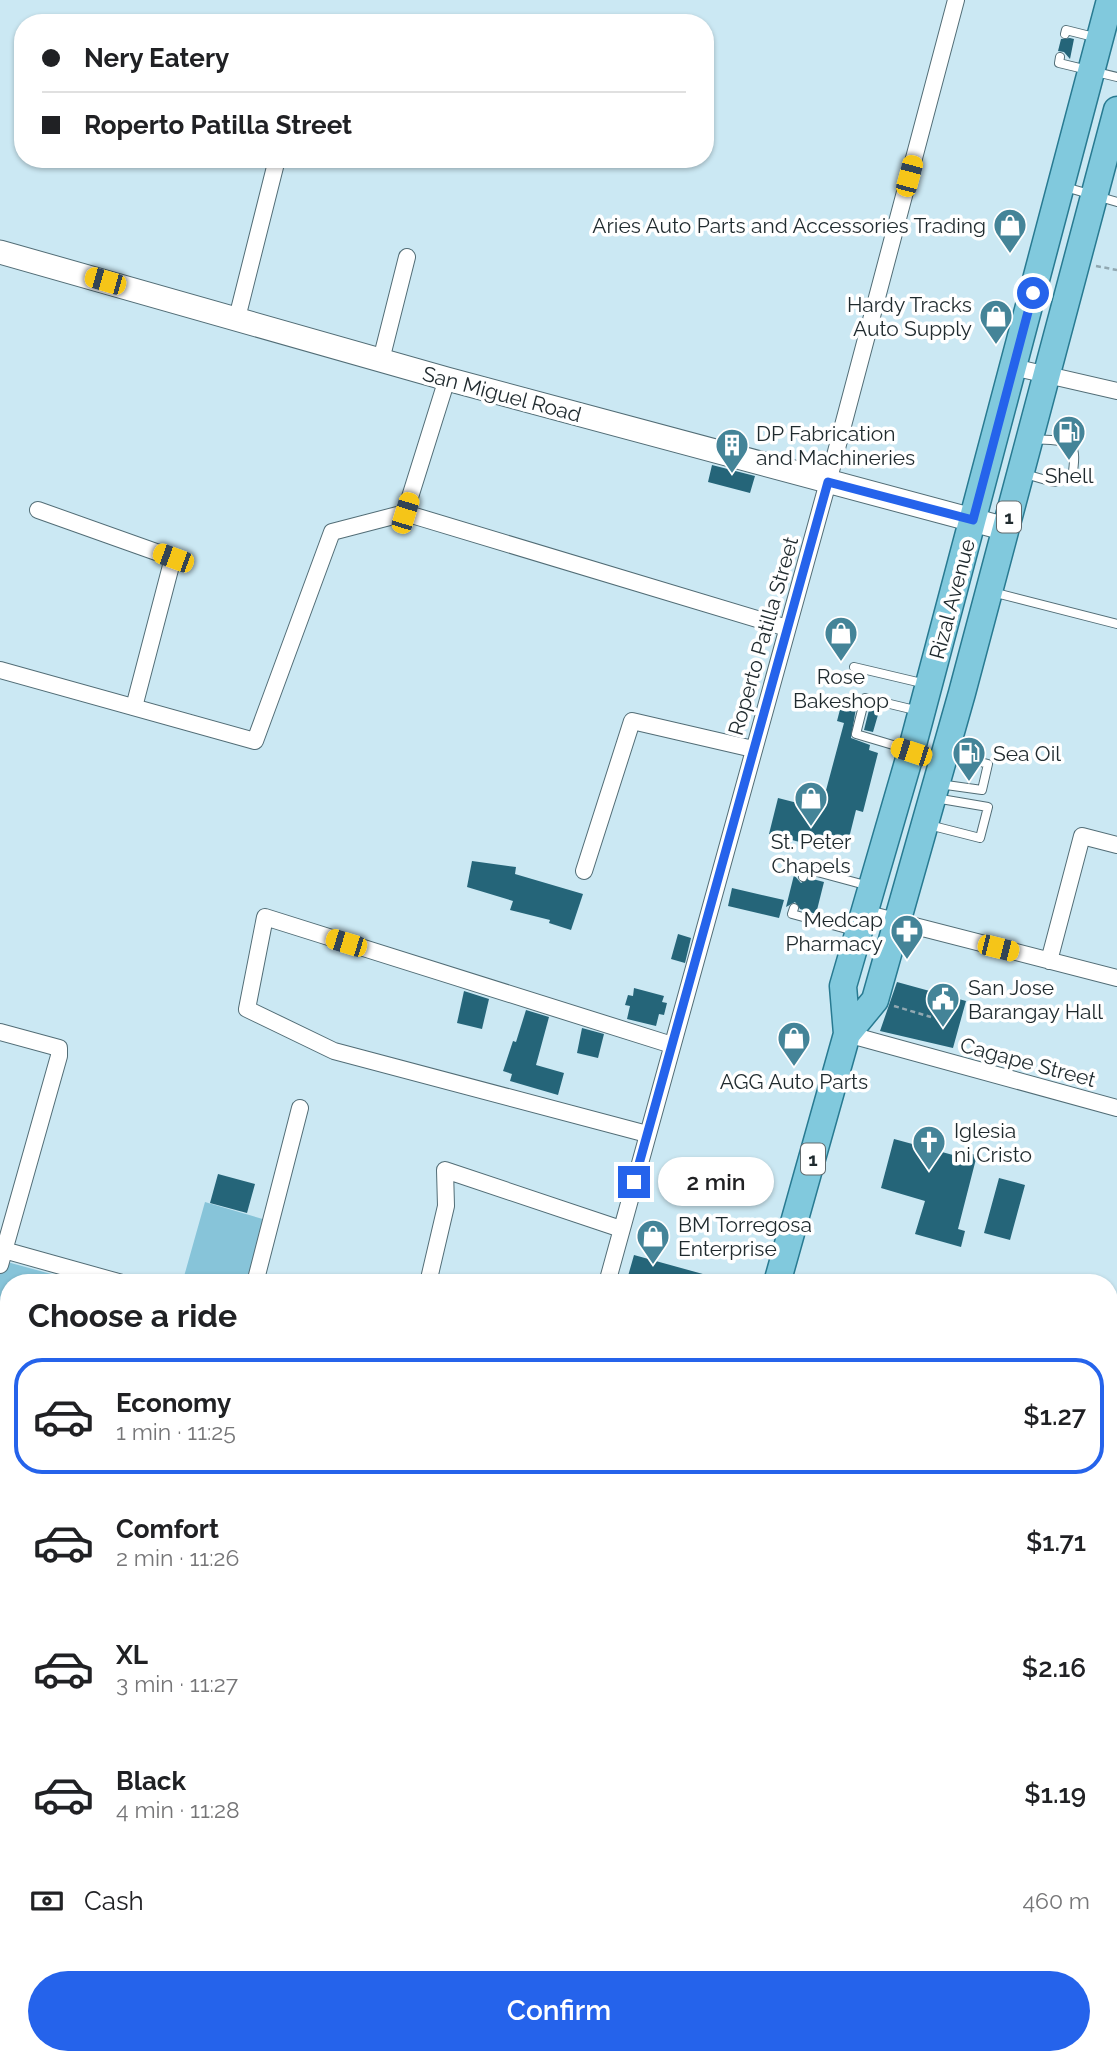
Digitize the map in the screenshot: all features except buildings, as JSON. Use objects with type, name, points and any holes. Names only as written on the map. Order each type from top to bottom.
[{"type":"main road","name":"Rizal Avenue","points":[[780,1274],[847,1034],[843,986],[911,752],[1062,186],[1104,74],[1100,38],[1110,0]]},
{"type":"main road","name":"Rizal Avenue","points":[[847,1034],[875,1000],[989,592],[1058,329],[1106,199],[1117,110]]},
{"type":"main road","points":[[1026,320],[1058,329]]},
{"type":"street","name":"Roperto Patilla Street","points":[[609,1274],[828,482],[956,0]]},
{"type":"street","points":[[237,318],[275,168]]},
{"type":"street","name":"San Miguel Road","points":[[0,252],[447,379],[1006,529]]},
{"type":"street","points":[[381,360],[407,257]]},
{"type":"street","points":[[1013,367],[1117,391]]},
{"type":"street","points":[[405,513],[447,379]]},
{"type":"street","points":[[38,510],[173,558],[134,707]]},
{"type":"street","points":[[0,670],[256,741],[332,532],[405,513],[787,628]]},
{"type":"street","points":[[584,871],[632,721],[753,749]]},
{"type":"street","points":[[1049,961],[1082,835],[1117,845]]},
{"type":"street","points":[[647,1135],[334,1051],[247,1009],[265,917],[671,1045]]},
{"type":"street","points":[[861,923],[897,922],[1117,978]]},
{"type":"street","points":[[0,1032],[59,1048],[59,1056],[1,1254],[84,1274]]},
{"type":"street","name":"Cagape Street","points":[[847,1034],[1117,1108]]},
{"type":"street","points":[[257,1274],[300,1108]]},
{"type":"street","points":[[430,1274],[446,1206],[445,1170],[621,1229]]},
{"type":"lane","points":[[1065,34],[1066,30],[1100,38]]},
{"type":"lane","points":[[1060,57],[1059,63],[1104,74]]},
{"type":"lane","points":[[1062,186],[1106,199]]},
{"type":"lane","points":[[1021,473],[1053,482],[1072,478],[1076,452],[1074,447],[1063,442],[1029,439]]},
{"type":"lane","points":[[989,592],[1117,624]]},
{"type":"lane","points":[[855,667],[929,685]]},
{"type":"lane","points":[[922,711],[866,698],[856,734],[911,752],[988,807],[980,838],[925,824]]},
{"type":"lane","points":[[988,764],[982,790],[939,773],[988,764]]},
{"type":"lane","points":[[803,877],[806,869],[872,887]]},
{"type":"lane","points":[[794,908],[792,914],[861,923]]},
{"type":"path","points":[[1087,264],[1117,270]]},
{"type":"path","points":[[888,1004],[931,1017]]},
{"type":"shaded area","points":[[205,1202],[266,1220],[251,1274],[185,1274]]},
{"type":"shaded area","points":[[0,1260],[51,1274],[0,1274]]},
{"type":"place","name":"Aries Auto Parts and Accessories Trading","points":[[1010,255]]},
{"type":"place","name":"Hardy Tracks Auto Supply","points":[[996,346]]},
{"type":"place","name":"Shell","points":[[1069,462]]},
{"type":"place","name":"DP Fabrication and Machineries","points":[[732,475]]},
{"type":"place","name":"Rose Bakeshop","points":[[841,663]]},
{"type":"place","name":"Sea Oil","points":[[969,783]]},
{"type":"place","name":"St. Peter Chapels","points":[[811,828]]},
{"type":"place","name":"Medcap Pharmacy","points":[[907,961]]},
{"type":"place","name":"San Jose Barangay Hall","points":[[943,1029]]},
{"type":"place","name":"AGG Auto Parts","points":[[794,1068]]},
{"type":"place","name":"Iglesia ni Cristo","points":[[929,1172]]},
{"type":"place","name":"BM Torregosa Enterprise","points":[[653,1266]]},
{"type":"route","points":[[634,1182],[828,482],[973,520],[1033,293]]}]
